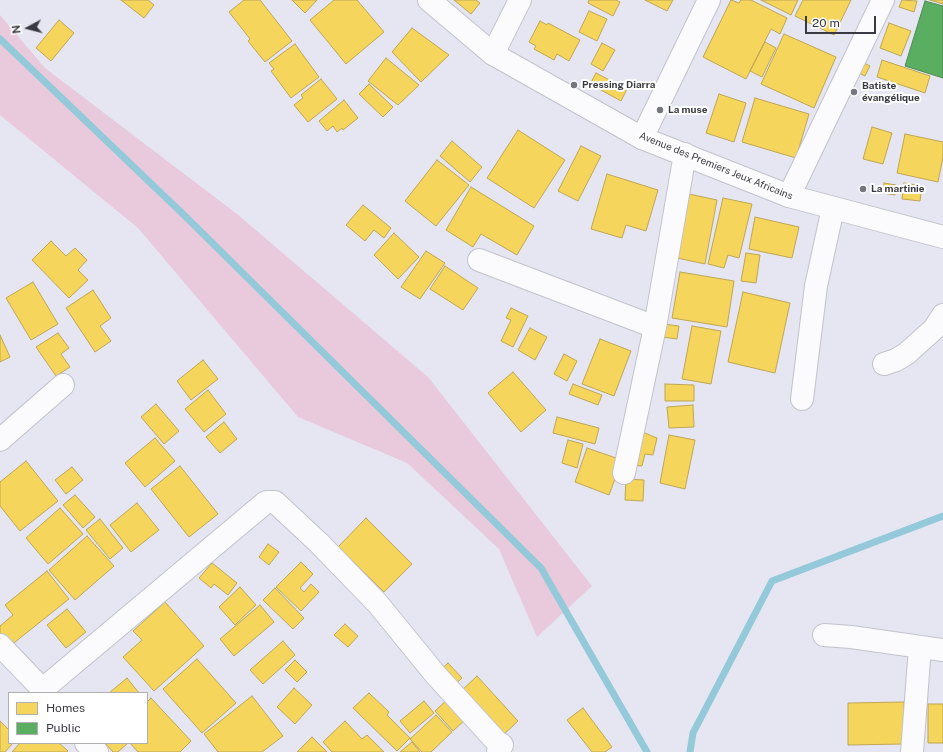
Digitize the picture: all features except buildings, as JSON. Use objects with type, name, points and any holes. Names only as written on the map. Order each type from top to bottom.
[{"type":"street","name":"Avenue des Premiers Jeux Africains","points":[[429,0],[493,54],[642,138],[789,196],[943,237]]},
{"type":"street","points":[[493,54],[520,0]]},
{"type":"street","points":[[642,138],[709,0]]},
{"type":"street","points":[[789,196],[882,0]]},
{"type":"street","points":[[624,473],[655,327],[685,154]]},
{"type":"street","points":[[802,399],[816,286],[833,208]]},
{"type":"street","points":[[480,260],[655,327]]},
{"type":"street","points":[[884,364],[896,360],[906,354],[934,329],[943,316]]},
{"type":"street","points":[[0,440],[64,385]]},
{"type":"street","points":[[0,645],[45,691],[136,610],[266,502],[275,502],[319,543],[378,604],[435,674],[497,742],[502,745],[498,752]]},
{"type":"street","points":[[824,635],[851,637],[943,650]]},
{"type":"street","points":[[912,752],[920,647]]},
{"type":"street","points":[[87,744],[97,752]]},
{"type":"shaded area","points":[[0,15],[45,68],[237,214],[428,377],[592,586],[537,637],[499,549],[407,463],[298,417],[138,228],[0,115]]},
{"type":"waterway","points":[[0,39],[185,216],[541,568],[647,752]]},
{"type":"waterway","points":[[690,752],[693,733],[772,581],[943,516]]},
{"type":"place","name":"Pressing Diarra","points":[[574,85]]},
{"type":"place","name":"Batiste évangélique","points":[[854,92]]},
{"type":"place","name":"La muse","points":[[660,110]]},
{"type":"place","name":"La martinie","points":[[863,189]]}]
